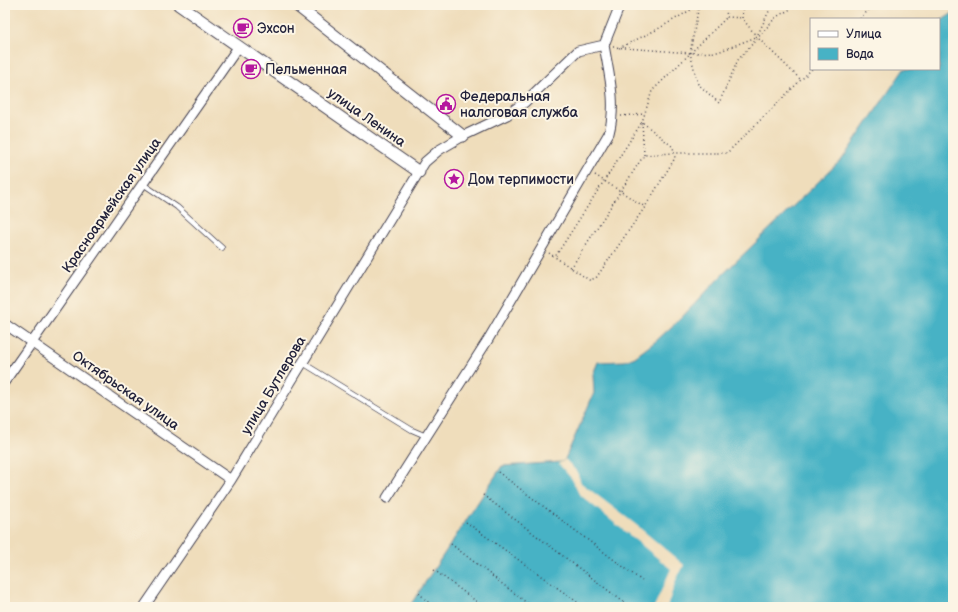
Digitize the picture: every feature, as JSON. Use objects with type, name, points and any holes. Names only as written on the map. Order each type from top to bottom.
[{"type":"street","name":"улица Ленина","points":[[178,5],[419,172]]},
{"type":"street","points":[[296,5],[463,136]]},
{"type":"street","points":[[387,498],[489,338],[609,133],[613,117],[613,103],[604,44],[620,5]]},
{"type":"street","name":"улица Бутлерова","points":[[144,607],[231,480],[419,172],[431,156],[463,136],[491,124],[525,102],[578,51],[604,44]]},
{"type":"street","name":"Красноармейская улица","points":[[5,381],[239,46]]},
{"type":"street","name":"Октябрьская улица","points":[[5,324],[231,480]]},
{"type":"lane","points":[[143,184],[177,207],[222,248]]},
{"type":"lane","points":[[303,363],[412,430],[426,436]]},
{"type":"path","points":[[618,48],[658,29],[700,5],[690,52],[698,84],[719,104],[738,60],[776,17],[798,5]]},
{"type":"path","points":[[725,5],[727,18]]},
{"type":"path","points":[[744,5],[742,18],[757,37],[801,80]]},
{"type":"path","points":[[604,44],[618,48],[718,52],[757,37],[772,5]]},
{"type":"path","points":[[861,18],[873,5]]},
{"type":"path","points":[[555,257],[642,122],[652,91],[690,52],[727,18],[742,18]]},
{"type":"path","points":[[644,155],[674,153],[727,153],[811,70]]},
{"type":"path","points":[[613,117],[645,114]]},
{"type":"path","points":[[542,248],[589,280],[596,278],[645,207],[675,158],[674,147],[642,122]]},
{"type":"path","points":[[571,268],[644,155],[642,122]]},
{"type":"path","points":[[588,171],[645,207]]},
{"type":"path","points":[[498,472],[642,581]]},
{"type":"path","points":[[484,495],[630,607]]},
{"type":"path","points":[[466,522],[584,607]]},
{"type":"path","points":[[451,544],[532,607]]},
{"type":"path","points":[[434,570],[484,607]]},
{"type":"path","points":[[419,593],[433,607]]},
{"type":"water","points":[[953,13],[953,607],[409,607],[502,466],[562,462],[565,459],[594,393],[593,374],[598,362],[625,361],[635,357],[656,341],[682,317],[721,276],[843,158],[903,70],[940,70],[940,21]]},
{"type":"pier","points":[[565,459],[577,472],[581,483],[635,524],[684,565],[676,580],[667,607],[654,607],[671,569],[579,494],[572,479],[558,463]]},
{"type":"place","name":"Эхсон","points":[[243,28]]},
{"type":"place","name":"Пельменная","points":[[251,69]]},
{"type":"place","name":"Федеральная налоговая служба","points":[[446,104]]},
{"type":"place","name":"Дом терпимости","points":[[454,179]]}]
